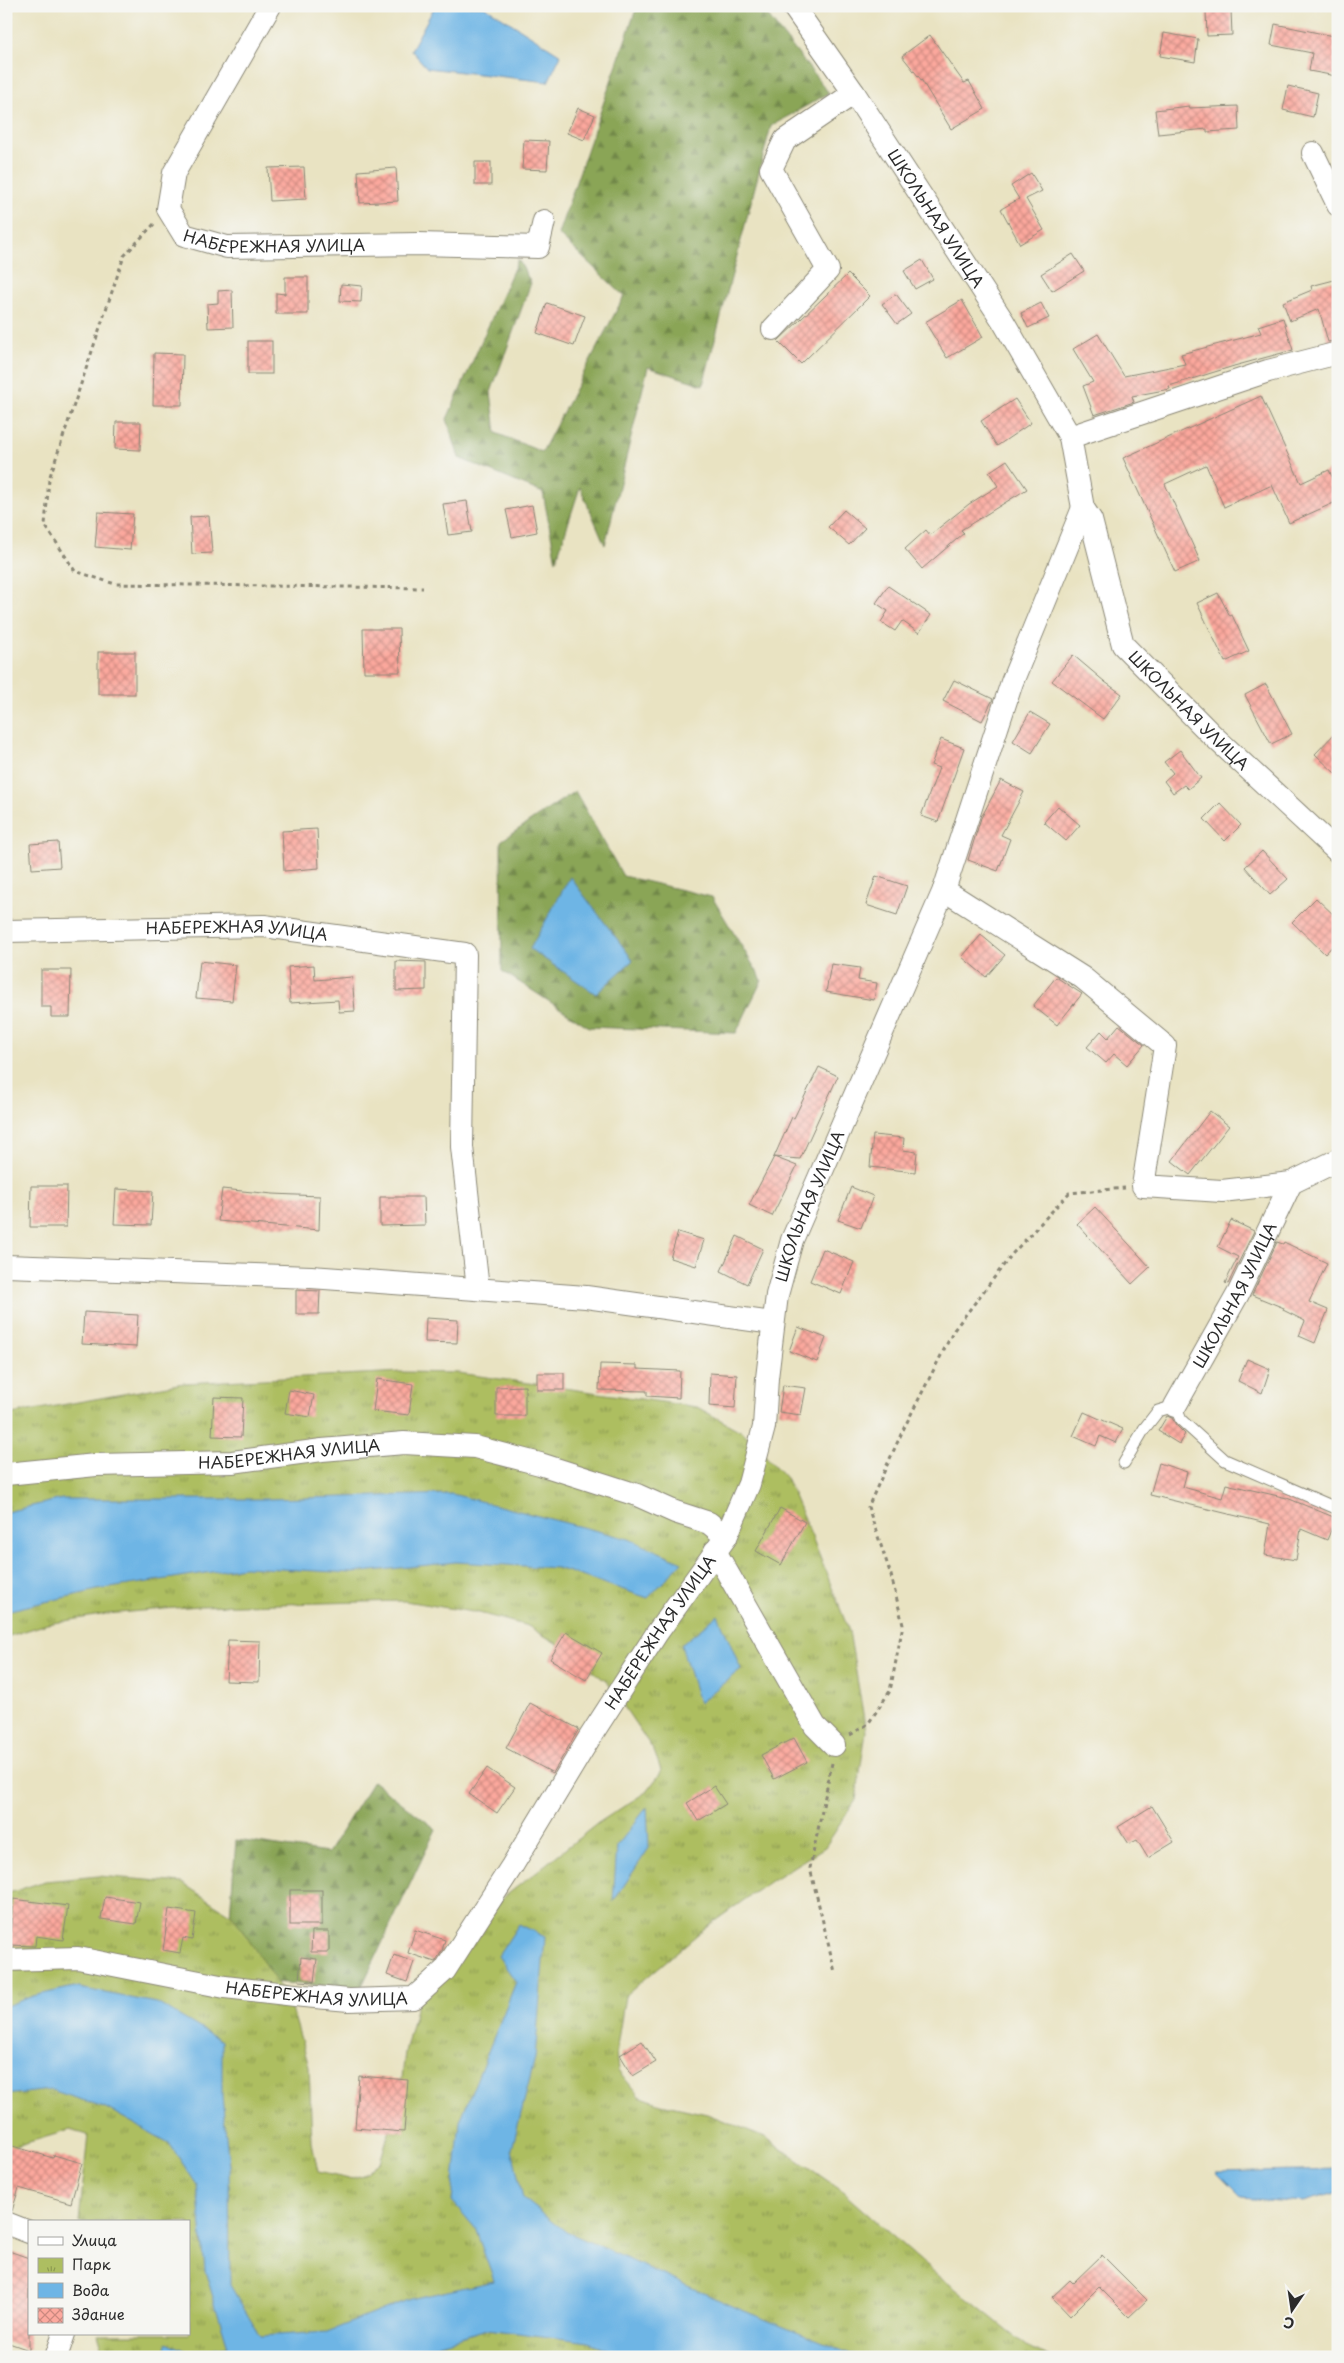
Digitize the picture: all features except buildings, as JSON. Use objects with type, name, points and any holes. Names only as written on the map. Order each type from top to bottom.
[{"type":"street","name":"НАБЕРЕЖНАЯ УЛИЦА","points":[[270,6],[174,173],[168,209],[184,235],[227,247],[418,244],[538,247],[544,221]]},
{"type":"street","name":"ШКОЛЬНАЯ УЛИЦА","points":[[793,6],[854,93],[1003,321],[1070,437],[1083,508],[1091,520],[1123,645],[1210,733],[1338,852]]},
{"type":"street","points":[[773,329],[828,270],[771,169],[785,140],[854,93]]},
{"type":"street","points":[[1313,152],[1338,206]]},
{"type":"street","points":[[1070,437],[1268,371],[1338,353]]},
{"type":"street","name":"ШКОЛЬНАЯ УЛИЦА","points":[[720,1544],[749,1484],[764,1427],[767,1378],[777,1295],[792,1240],[944,890],[1012,682],[1083,508]]},
{"type":"street","points":[[944,890],[1083,978],[1165,1046],[1143,1186],[1222,1191],[1291,1183],[1338,1160]]},
{"type":"street","name":"НАБЕРЕЖНАЯ УЛИЦА","points":[[6,931],[264,926],[466,954],[462,1147],[478,1289]]},
{"type":"street","name":"ШКОЛЬНАЯ УЛИЦА","points":[[1175,1406],[1238,1294],[1291,1183]]},
{"type":"street","points":[[6,1266],[311,1277],[586,1297],[773,1323]]},
{"type":"street","name":"НАБЕРЕЖНАЯ УЛИЦА","points":[[6,1474],[96,1465],[232,1462],[322,1450],[404,1443],[475,1446],[540,1464],[637,1495],[675,1512],[709,1522],[720,1544],[657,1633],[595,1729],[512,1866],[445,1970],[414,1998],[348,2000],[226,1987],[78,1958],[6,1960]]},
{"type":"street","points":[[720,1544],[814,1726],[834,1745]]},
{"type":"street","points":[[6,2224],[28,2232]]},
{"type":"street","points":[[56,2357],[63,2336]]},
{"type":"lane","points":[[1124,1463],[1144,1429],[1158,1411],[1175,1406],[1181,1420],[1225,1460],[1338,1509]]},
{"type":"path","points":[[168,209],[124,256],[49,479],[45,525],[74,571],[115,584],[423,588]]},
{"type":"path","points":[[835,1972],[810,1868],[834,1745],[868,1724],[890,1691],[903,1625],[891,1575],[868,1507],[902,1430],[954,1330],[1013,1253],[1069,1192],[1143,1186]]},
{"type":"green space","points":[[643,6],[760,6],[829,93],[771,126],[703,385],[648,367],[605,545],[580,487],[556,561],[543,493],[459,458],[447,419],[518,259],[531,283],[491,392],[496,433],[542,452],[624,296],[558,234],[635,12]]},
{"type":"green space","points":[[575,791],[623,876],[712,897],[762,980],[736,1033],[589,1027],[502,971],[501,841]]},
{"type":"green space","points":[[402,1372],[458,1373],[697,1407],[744,1433],[786,1478],[812,1537],[849,1631],[866,1731],[856,1800],[825,1847],[772,1880],[705,1928],[625,1996],[616,2052],[618,2070],[639,2096],[661,2104],[707,2114],[765,2137],[838,2188],[923,2263],[1032,2350],[1049,2357],[104,2357],[98,2336],[190,2336],[190,2220],[79,2220],[88,2135],[70,2130],[19,2145],[6,2151],[6,1894],[45,1881],[99,1876],[182,1883],[233,1916],[290,2003],[309,2066],[312,2142],[318,2172],[349,2179],[363,2175],[380,2162],[400,2095],[405,2052],[419,1997],[438,1956],[489,1909],[598,1823],[646,1792],[661,1770],[654,1751],[608,1683],[561,1646],[528,1626],[479,1613],[405,1601],[198,1606],[107,1614],[47,1624],[6,1637],[6,1415],[184,1383]]},
{"type":"green space","points":[[373,1781],[436,1829],[361,1988],[225,1979],[236,1840],[328,1853]]},
{"type":"water","points":[[435,6],[484,6],[561,55],[548,82],[427,68],[411,50]]},
{"type":"water","points":[[570,877],[633,960],[596,994],[530,949]]},
{"type":"water","points":[[452,1494],[629,1539],[682,1562],[648,1598],[557,1568],[456,1562],[353,1573],[244,1567],[97,1590],[6,1611],[6,1512],[62,1499],[268,1499]]},
{"type":"water","points":[[718,1615],[741,1669],[699,1703],[681,1645]]},
{"type":"water","points":[[647,1807],[649,1848],[613,1902],[617,1846]]},
{"type":"water","points":[[519,1924],[545,1937],[535,2058],[512,2149],[523,2198],[565,2231],[737,2308],[858,2357],[626,2357],[589,2342],[487,2329],[420,2349],[406,2357],[165,2357],[167,2342],[189,2352],[228,2346],[205,2271],[197,2185],[169,2143],[104,2107],[51,2090],[6,2095],[6,2006],[33,1996],[74,1987],[157,2003],[222,2041],[222,2096],[229,2166],[230,2285],[260,2336],[327,2332],[410,2299],[494,2281],[475,2228],[452,2201],[460,2121],[516,1982],[498,1956]]},
{"type":"water","points":[[1338,2169],[1338,2192],[1304,2202],[1241,2197],[1216,2172]]}]
